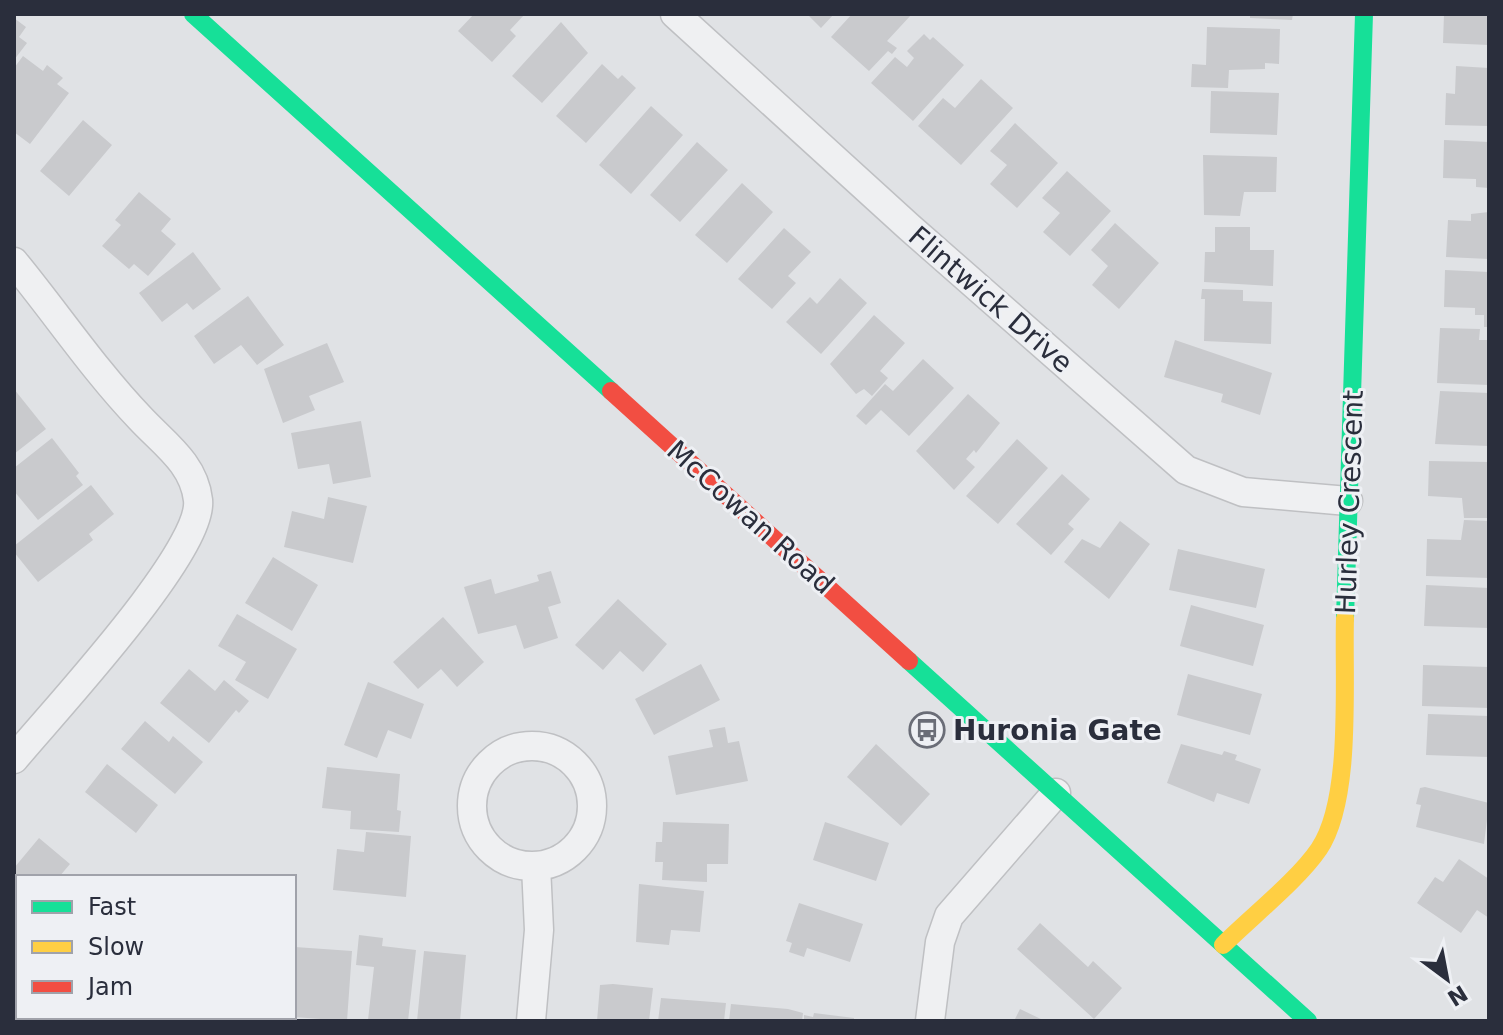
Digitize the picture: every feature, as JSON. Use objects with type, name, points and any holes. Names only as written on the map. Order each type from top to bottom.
[{"type":"main road","name":"McCowan Road","points":[[193,14],[1308,1021]]},
{"type":"main road","name":"Hurley Crescent","points":[[1223,945],[1318,851],[1334,823],[1343,754],[1364,14]]},
{"type":"street","name":"Flintwick Drive","points":[[675,14],[909,227],[1186,470],[1243,492],[1348,501]]},
{"type":"street","points":[[14,262],[140,419],[167,442],[195,484],[199,503],[195,527],[173,564],[14,759]]},
{"type":"street","points":[[540,746],[558,751],[575,762],[586,778],[592,797],[592,817],[585,836],[572,851],[555,862],[536,866],[516,864],[498,856],[484,842],[475,824],[472,804],[476,785],[486,767],[501,754],[520,747],[540,746]]},
{"type":"street","points":[[930,1021],[940,942],[949,916],[1056,793]]},
{"type":"street","points":[[531,1021],[539,930],[536,866]]},
{"type":"building","points":[[474,14],[525,14],[510,30],[516,36],[492,62],[458,31]]},
{"type":"building","points":[[807,14],[834,14],[821,28]]},
{"type":"building","points":[[852,14],[912,14],[887,41],[897,48],[892,54],[888,51],[869,71],[831,37]]},
{"type":"building","points":[[1250,14],[1293,14],[1292,20],[1250,18]]},
{"type":"building","points":[[1444,14],[1489,14],[1489,45],[1443,43]]},
{"type":"building","points":[[14,18],[26,27],[19,37],[27,43],[14,60]]},
{"type":"building","points":[[561,22],[588,53],[542,103],[512,76]]},
{"type":"building","points":[[1207,27],[1280,29],[1279,64],[1265,63],[1265,69],[1229,70],[1228,88],[1191,87],[1192,64],[1206,65]]},
{"type":"building","points":[[924,34],[930,40],[933,37],[964,65],[913,121],[871,83],[895,57],[907,67],[914,58],[907,51]]},
{"type":"building","points":[[23,56],[43,71],[47,65],[63,78],[57,84],[69,93],[30,144],[14,132],[14,68]]},
{"type":"building","points":[[602,64],[618,79],[622,75],[636,88],[586,143],[556,116]]},
{"type":"building","points":[[1456,66],[1489,68],[1489,126],[1445,125],[1446,93],[1455,94]]},
{"type":"building","points":[[981,79],[1013,108],[961,165],[918,126],[943,98],[955,108]]},
{"type":"building","points":[[1211,91],[1279,93],[1277,135],[1210,133]]},
{"type":"building","points":[[651,106],[683,135],[631,194],[599,165]]},
{"type":"building","points":[[83,120],[112,145],[69,196],[40,171]]},
{"type":"building","points":[[1015,123],[1058,163],[1017,208],[990,184],[1007,165],[990,151]]},
{"type":"building","points":[[1444,140],[1489,142],[1489,188],[1476,187],[1476,179],[1443,178]]},
{"type":"building","points":[[697,142],[728,170],[680,222],[650,195]]},
{"type":"building","points":[[1203,155],[1277,157],[1276,192],[1244,192],[1240,216],[1204,215]]},
{"type":"building","points":[[1067,171],[1111,211],[1070,256],[1043,232],[1060,213],[1042,198]]},
{"type":"building","points":[[742,183],[773,212],[727,263],[695,235]]},
{"type":"building","points":[[139,192],[171,219],[161,231],[176,244],[148,276],[134,264],[129,269],[102,246],[121,225],[115,220]]},
{"type":"building","points":[[1489,212],[1489,259],[1446,257],[1448,220],[1471,221],[1471,214]]},
{"type":"building","points":[[1115,223],[1159,263],[1119,309],[1092,285],[1108,266],[1091,250]]},
{"type":"building","points":[[1215,227],[1250,227],[1250,250],[1274,250],[1273,286],[1204,282],[1205,252],[1215,252]]},
{"type":"building","points":[[784,228],[811,252],[788,276],[796,283],[772,309],[738,279]]},
{"type":"building","points":[[193,252],[221,289],[193,310],[187,303],[162,322],[139,293]]},
{"type":"building","points":[[1445,270],[1489,272],[1489,327],[1484,327],[1484,315],[1475,315],[1475,308],[1444,307]]},
{"type":"building","points":[[840,278],[867,303],[821,354],[786,322],[810,297],[817,304]]},
{"type":"building","points":[[1202,289],[1243,290],[1243,301],[1272,302],[1271,344],[1204,341],[1205,299],[1201,299]]},
{"type":"building","points":[[248,296],[284,345],[257,365],[241,345],[214,364],[194,336]]},
{"type":"building","points":[[874,315],[905,343],[880,371],[888,378],[872,396],[864,389],[856,394],[830,364]]},
{"type":"building","points":[[1440,328],[1480,329],[1479,340],[1489,340],[1489,385],[1437,383]]},
{"type":"building","points":[[1175,340],[1272,373],[1260,415],[1221,402],[1223,394],[1164,377]]},
{"type":"building","points":[[327,343],[344,382],[309,396],[315,410],[283,423],[264,369]]},
{"type":"building","points":[[923,359],[954,388],[909,436],[881,410],[866,425],[856,416],[885,384],[893,391]]},
{"type":"building","points":[[14,389],[46,429],[14,454]]},
{"type":"building","points":[[1440,391],[1489,393],[1489,446],[1435,444]]},
{"type":"building","points":[[968,394],[1000,423],[976,453],[974,450],[966,459],[975,467],[954,490],[916,451]]},
{"type":"building","points":[[361,421],[371,477],[333,484],[329,464],[298,469],[291,433]]},
{"type":"building","points":[[52,438],[79,473],[76,476],[83,485],[38,520],[14,491],[14,468]]},
{"type":"building","points":[[1017,439],[1048,468],[998,524],[966,496]]},
{"type":"building","points":[[1429,461],[1489,462],[1489,518],[1464,518],[1462,498],[1428,496]]},
{"type":"building","points":[[1062,474],[1090,499],[1068,524],[1074,529],[1051,555],[1016,524]]},
{"type":"building","points":[[91,485],[114,514],[89,534],[93,540],[38,582],[14,552],[14,546]]},
{"type":"building","points":[[328,497],[367,506],[353,563],[284,547],[292,511],[324,519]]},
{"type":"building","points":[[1464,520],[1489,521],[1489,578],[1426,576],[1427,539],[1461,540]]},
{"type":"building","points":[[1120,521],[1150,544],[1109,599],[1064,562],[1082,539],[1100,548]]},
{"type":"building","points":[[1178,549],[1265,569],[1256,608],[1169,590]]},
{"type":"building","points":[[273,557],[318,585],[292,631],[245,603]]},
{"type":"building","points":[[551,571],[561,603],[548,607],[558,638],[524,649],[516,625],[478,634],[464,587],[491,579],[495,594],[539,581],[537,575]]},
{"type":"building","points":[[1426,585],[1489,588],[1489,628],[1424,626]]},
{"type":"building","points":[[618,599],[667,644],[643,672],[620,651],[603,670],[575,645]]},
{"type":"building","points":[[1191,605],[1264,625],[1253,666],[1180,646]]},
{"type":"building","points":[[237,614],[297,649],[268,699],[235,680],[246,662],[218,646]]},
{"type":"building","points":[[443,617],[484,662],[457,687],[441,669],[418,689],[393,662]]},
{"type":"building","points":[[701,664],[720,700],[654,735],[635,699]]},
{"type":"building","points":[[1423,665],[1489,667],[1489,708],[1422,706]]},
{"type":"building","points":[[189,669],[215,691],[224,680],[249,701],[239,713],[236,710],[209,743],[160,703]]},
{"type":"building","points":[[1188,674],[1262,694],[1250,735],[1177,715]]},
{"type":"building","points":[[368,682],[424,704],[411,739],[388,730],[377,758],[344,745]]},
{"type":"building","points":[[1428,714],[1489,716],[1489,757],[1426,755]]},
{"type":"building","points":[[145,721],[169,742],[173,736],[203,762],[175,794],[121,749]]},
{"type":"building","points":[[725,727],[728,743],[739,741],[748,781],[676,795],[668,756],[713,747],[709,730]]},
{"type":"building","points":[[876,744],[930,794],[901,826],[847,777]]},
{"type":"building","points":[[1181,744],[1222,755],[1224,751],[1237,755],[1235,760],[1261,769],[1249,804],[1217,793],[1214,802],[1167,783]]},
{"type":"building","points":[[107,764],[158,805],[136,833],[85,792]]},
{"type":"building","points":[[327,767],[400,774],[399,832],[350,829],[351,811],[322,808]]},
{"type":"building","points":[[1420,788],[1489,803],[1484,844],[1416,827],[1421,805],[1416,804]]},
{"type":"building","points":[[663,822],[729,824],[728,864],[707,864],[707,882],[662,880],[663,862],[655,862],[656,842],[662,842]]},
{"type":"building","points":[[825,822],[889,843],[876,881],[813,860]]},
{"type":"building","points":[[366,832],[411,836],[406,897],[333,890],[337,849],[364,852]]},
{"type":"building","points":[[39,838],[70,864],[61,875],[16,875],[14,931],[14,868]]},
{"type":"building","points":[[1459,859],[1489,879],[1489,918],[1477,910],[1461,933],[1417,903],[1435,877],[1443,882]]},
{"type":"building","points":[[639,884],[704,891],[700,932],[671,930],[669,945],[636,942]]},
{"type":"building","points":[[799,903],[863,924],[850,962],[807,948],[804,957],[789,952],[792,943],[786,941]]},
{"type":"building","points":[[1040,923],[1088,967],[1093,961],[1122,988],[1094,1019],[1017,949]]},
{"type":"building","points":[[359,935],[383,938],[382,946],[416,950],[408,1021],[368,1020],[374,967],[356,965]]},
{"type":"building","points":[[296,947],[352,951],[347,1021],[296,1017]]},
{"type":"building","points":[[424,951],[466,955],[460,1021],[417,1021]]},
{"type":"building","points":[[600,985],[653,988],[649,1021],[597,1021]]},
{"type":"building","points":[[661,998],[726,1003],[724,1021],[658,1021]]},
{"type":"building","points":[[731,1004],[788,1009],[803,1013],[802,1021],[729,1021]]},
{"type":"building","points":[[1020,1009],[1045,1021],[1014,1021]]},
{"type":"building","points":[[814,1013],[854,1018],[854,1021],[804,1021],[804,1015],[813,1017]]},
{"type":"traffic: fast","points":[[193,14],[611,391]]},
{"type":"traffic: fast","points":[[1345,618],[1364,14]]},
{"type":"traffic: fast","points":[[909,661],[1308,1021]]},
{"type":"traffic: slow","points":[[1223,945],[1310,861],[1330,827],[1342,770],[1345,618]]},
{"type":"traffic: jam","points":[[611,391],[909,661]]},
{"type":"place","name":"Huronia Gate","points":[[927,730]]}]
